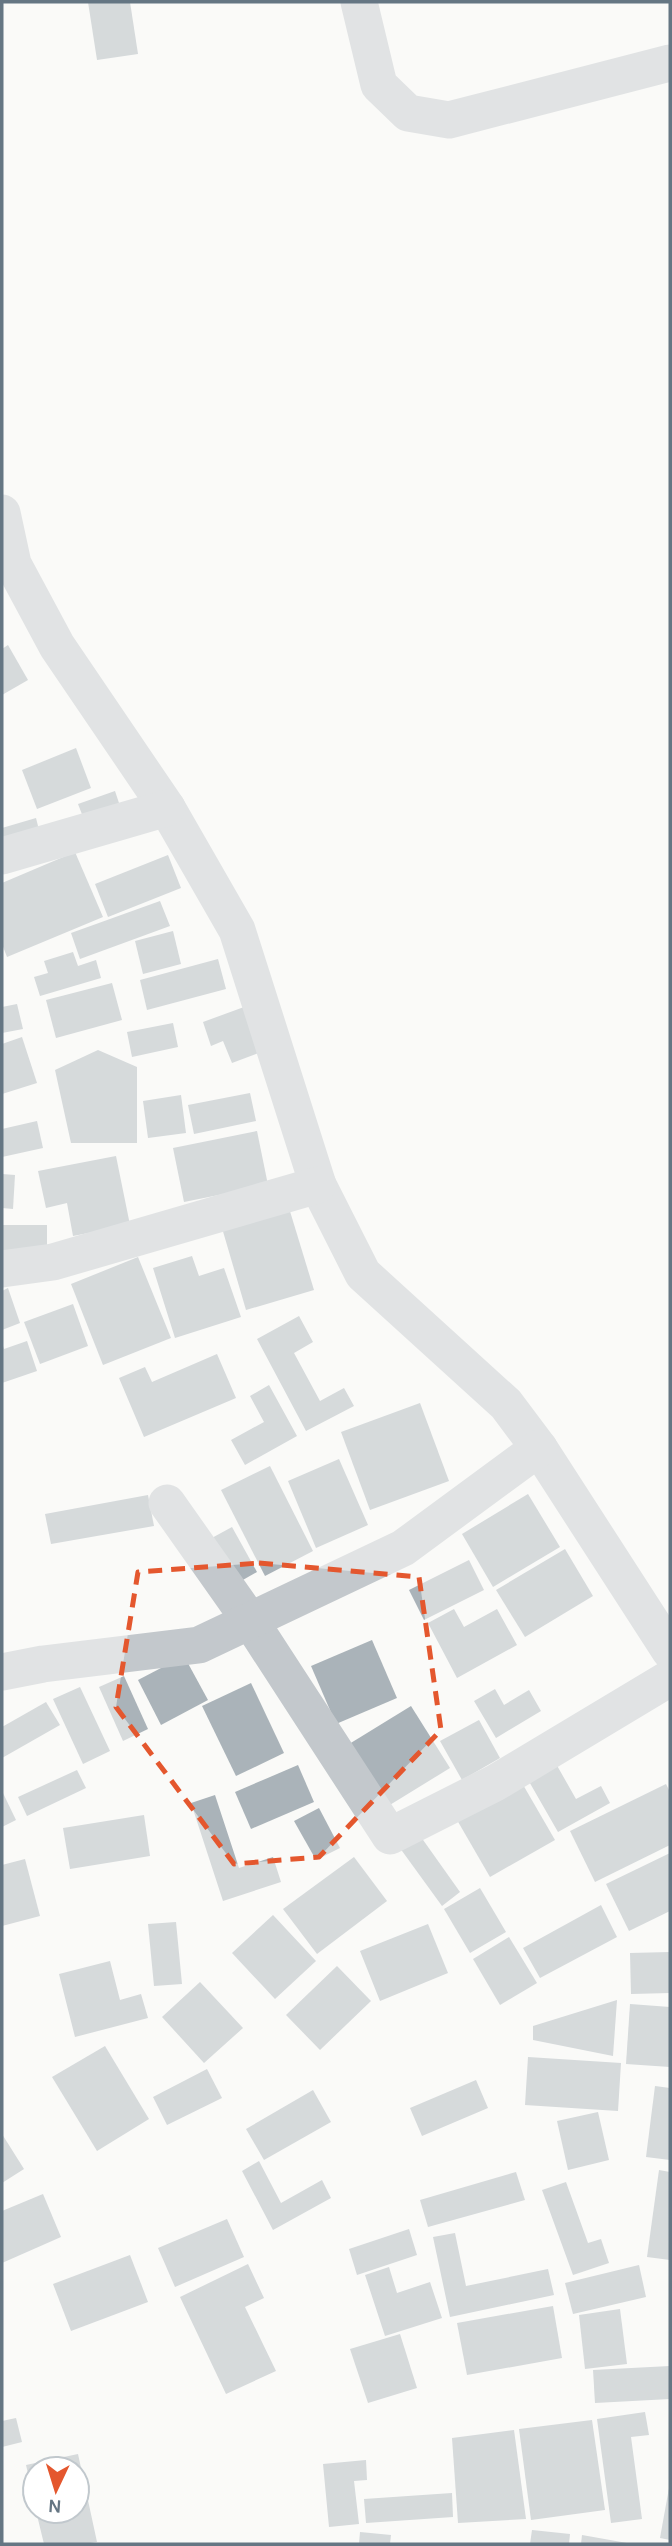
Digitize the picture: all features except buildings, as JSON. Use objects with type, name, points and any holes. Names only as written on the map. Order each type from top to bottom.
[{"type":"street","points":[[359,2],[379,85],[408,113],[449,120],[670,63]]},
{"type":"street","points":[[2,513],[8,566],[57,646],[167,807],[237,930],[318,1185],[363,1274],[506,1404],[538,1448],[670,1651]]},
{"type":"street","points":[[2,856],[167,807]]},
{"type":"street","points":[[2,1269],[53,1262],[318,1185]]},
{"type":"street","points":[[2,1672],[43,1664],[199,1645],[403,1548],[538,1448]]},
{"type":"street","points":[[167,1503],[251,1622],[390,1836],[495,1783],[670,1678]]},
{"type":"highlighted area","points":[[259,1563],[419,1577],[441,1730],[319,1857],[234,1864],[116,1707],[138,1572]]}]
